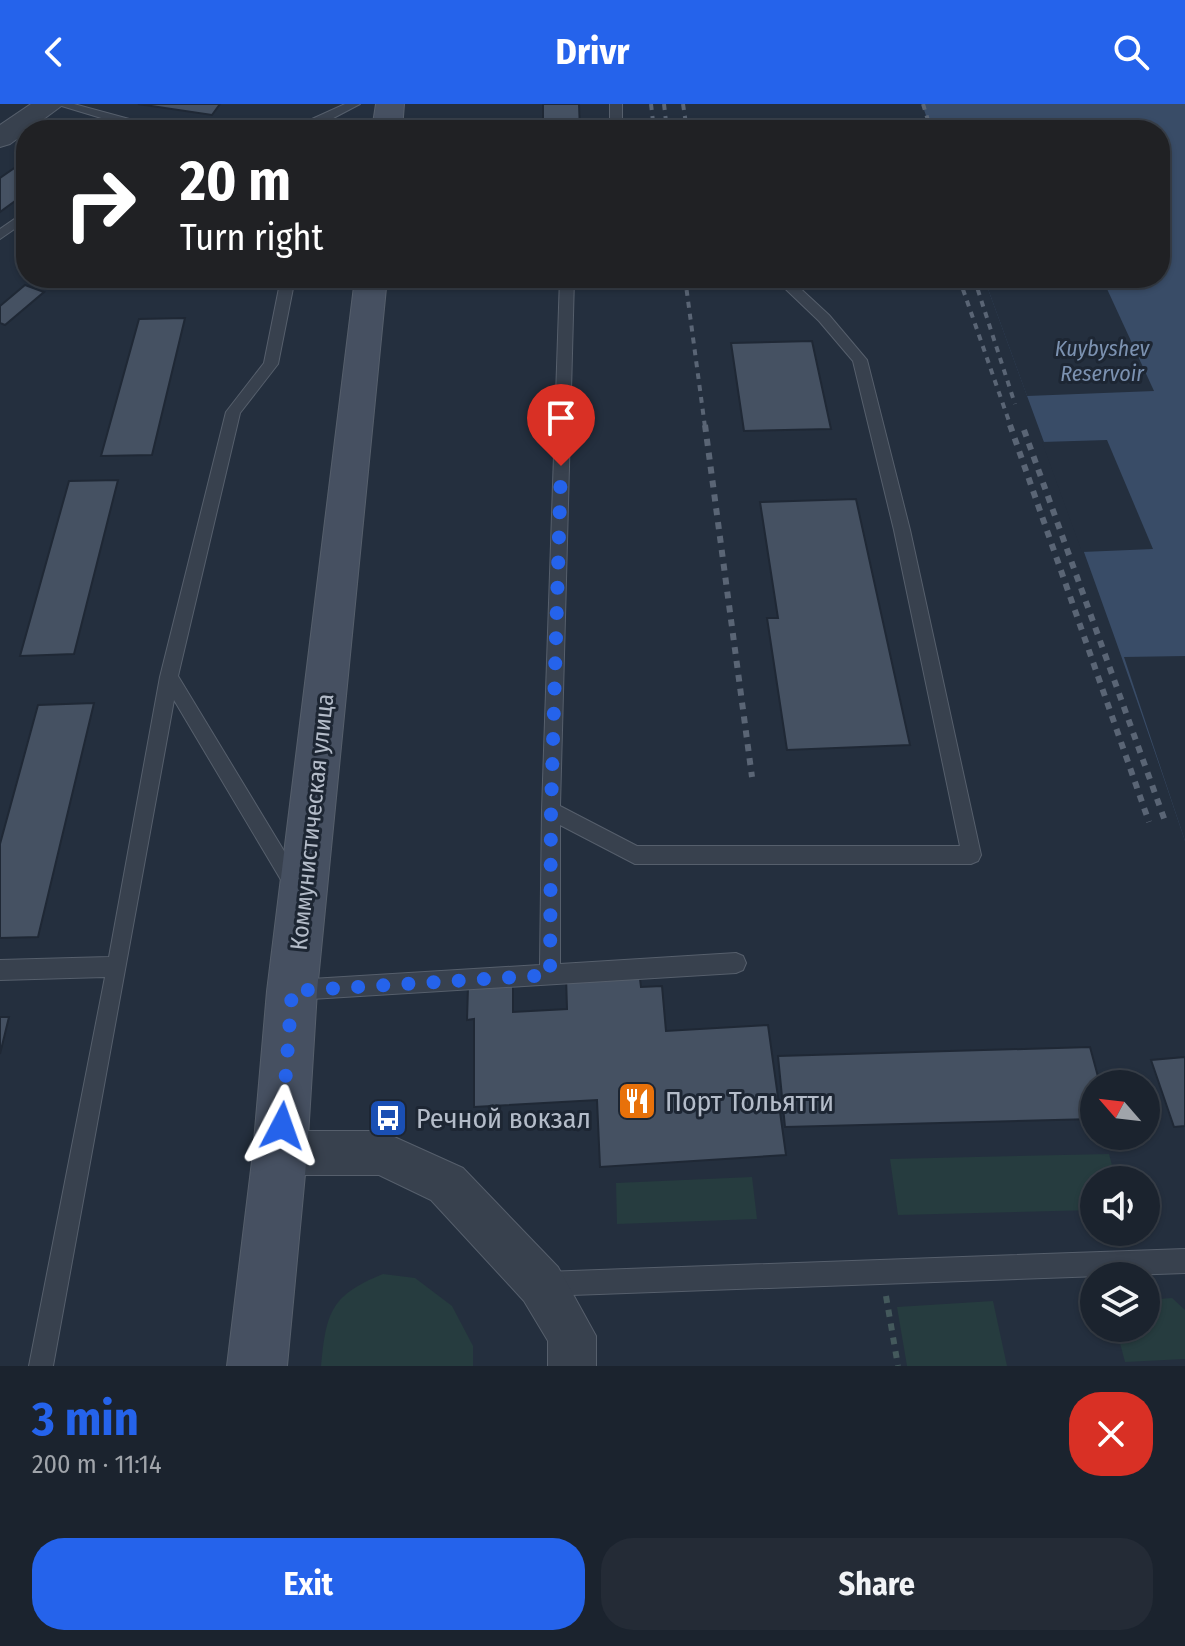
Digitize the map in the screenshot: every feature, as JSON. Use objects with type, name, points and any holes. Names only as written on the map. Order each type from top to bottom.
[{"type":"main road","name":"Коммунистическая улица","points":[[257,1366],[280,1153],[292,991],[370,288]]},
{"type":"street","points":[[26,120],[50,104]]},
{"type":"street","points":[[280,1153],[381,1153],[447,1184],[541,1284],[572,1336],[572,1366]]},
{"type":"lane","points":[[61,104],[112,120]]},
{"type":"lane","points":[[320,120],[354,104]]},
{"type":"lane","points":[[0,235],[16,223]]},
{"type":"lane","points":[[41,1366],[169,677],[233,412],[271,364],[286,288]]},
{"type":"lane","points":[[550,975],[551,810],[567,288]]},
{"type":"lane","points":[[551,810],[635,855],[971,855],[902,530],[860,360],[824,318],[792,288]]},
{"type":"lane","points":[[169,677],[304,900]]},
{"type":"lane","points":[[292,991],[736,963]]},
{"type":"lane","points":[[0,970],[117,967]]},
{"type":"lane","points":[[541,1284],[1185,1261]]},
{"type":"path","points":[[882,1271],[898,1366]]},
{"type":"green space","points":[[1109,1154],[1112,1166],[1080,1166],[1080,1210],[898,1215],[890,1159]]},
{"type":"green space","points":[[752,1177],[757,1219],[617,1224],[616,1183]]},
{"type":"green space","points":[[383,1274],[415,1278],[452,1306],[473,1346],[473,1366],[321,1366],[325,1332],[334,1308],[352,1290]]},
{"type":"green space","points":[[1172,1298],[1185,1310],[1185,1359],[1125,1362],[1120,1342],[1160,1342],[1160,1299]]},
{"type":"green space","points":[[993,1301],[1007,1366],[907,1366],[897,1307]]},
{"type":"water","name":"Kuybyshev Reservoir","points":[[922,104],[1185,104],[1185,841],[1112,629],[988,288],[1170,288],[1170,120],[928,120]]},
{"type":"pier","points":[[988,288],[1107,288],[1154,391],[1027,396]]},
{"type":"pier","points":[[1107,440],[1153,549],[1082,552],[1042,442]]},
{"type":"pier","points":[[1185,656],[1185,841],[1124,657]]},
{"type":"building","points":[[138,104],[220,104],[212,115]]},
{"type":"building","points":[[543,104],[579,104],[580,120],[543,120]]},
{"type":"building","points":[[16,167],[16,200],[0,212],[0,178]]},
{"type":"building","points":[[21,288],[44,292],[5,325],[0,323],[0,306]]},
{"type":"building","points":[[185,318],[152,455],[101,456],[139,319]]},
{"type":"building","points":[[812,341],[831,429],[744,431],[731,343]]},
{"type":"building","points":[[118,480],[74,654],[20,656],[69,481]]},
{"type":"building","points":[[856,499],[910,745],[787,750],[767,618],[778,618],[760,502]]},
{"type":"building","points":[[94,703],[38,937],[0,938],[0,844],[38,705]]},
{"type":"building","points":[[639,971],[641,987],[662,986],[666,1031],[768,1025],[786,1155],[600,1167],[597,1100],[474,1107],[474,1019],[467,1020],[468,987],[513,984],[513,1012],[567,1009],[566,976]]},
{"type":"building","points":[[0,1017],[9,1017],[0,1054]]},
{"type":"building","points":[[1090,1047],[1096,1070],[1080,1070],[1080,1119],[785,1127],[778,1056]]},
{"type":"building","points":[[1185,1057],[1185,1126],[1174,1127],[1160,1086],[1160,1070],[1154,1070],[1151,1060]]},
{"type":"railway","points":[[651,104],[653,120]]},
{"type":"railway","points":[[664,104],[666,120]]},
{"type":"railway","points":[[683,104],[685,120]]},
{"type":"railway","points":[[923,104],[928,120]]},
{"type":"railway","points":[[686,288],[705,427]]},
{"type":"railway","points":[[962,288],[1011,427]]},
{"type":"railway","points":[[977,288],[1015,404]]},
{"type":"railway","points":[[705,425],[752,777]]},
{"type":"railway","points":[[1010,425],[1149,822]]},
{"type":"railway","points":[[1024,430],[1165,821]]},
{"type":"place","name":"Порт Тольятти","points":[[637,1101]]},
{"type":"place","name":"Речной вокзал","points":[[388,1118]]},
{"type":"route","points":[[282,1126],[292,991],[550,975],[551,810],[561,466]]}]
